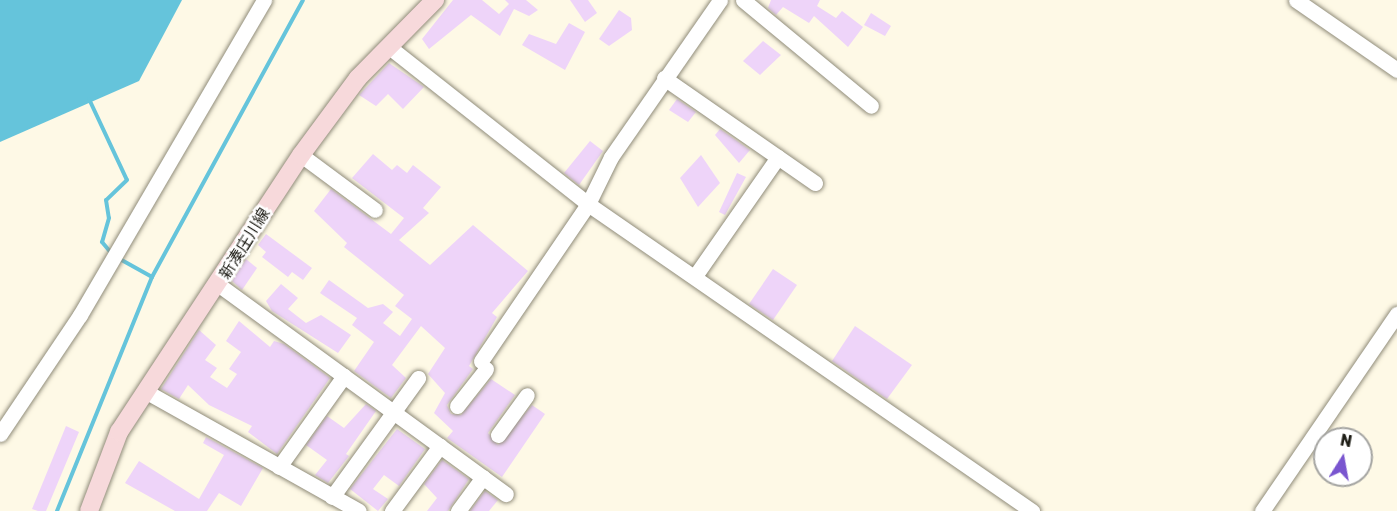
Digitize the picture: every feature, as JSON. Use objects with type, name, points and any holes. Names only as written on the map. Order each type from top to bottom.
[{"type":"main road","name":"新湊庄川線","points":[[90,511],[119,432],[219,285],[301,155],[388,46],[435,0]]},
{"type":"street","points":[[0,434],[80,315],[264,0]]},
{"type":"street","points":[[457,406],[588,204],[611,157],[720,0]]},
{"type":"street","points":[[743,0],[871,106]]},
{"type":"street","points":[[758,12],[769,0]]},
{"type":"street","points":[[1296,0],[1397,70]]},
{"type":"street","points":[[388,46],[588,204],[1032,511]]},
{"type":"street","points":[[664,78],[815,183]]},
{"type":"street","points":[[301,155],[375,210]]},
{"type":"street","points":[[695,276],[778,157]]},
{"type":"street","points":[[219,285],[506,494]]},
{"type":"street","points":[[1262,511],[1397,314]]},
{"type":"street","points":[[279,466],[344,376]]},
{"type":"street","points":[[332,497],[418,378]]},
{"type":"street","points":[[145,391],[359,511]]},
{"type":"street","points":[[498,435],[527,396]]},
{"type":"street","points":[[392,511],[440,446]]},
{"type":"street","points":[[458,511],[483,477]]},
{"type":"water","points":[[0,0],[182,0],[139,81],[0,142]]},
{"type":"building","points":[[453,0],[482,0],[499,14],[509,4],[505,0],[526,0],[538,10],[529,16],[514,9],[500,36],[471,15],[429,49],[422,39]]},
{"type":"building","points":[[570,0],[588,0],[597,13],[585,22]]},
{"type":"building","points":[[771,0],[820,0],[817,6],[836,18],[842,11],[863,27],[848,47],[814,16],[809,23],[783,7],[776,15],[768,8]]},
{"type":"building","points":[[619,10],[631,18],[632,30],[609,46],[599,39]]},
{"type":"building","points":[[871,13],[891,26],[885,36],[864,25]]},
{"type":"building","points":[[569,23],[585,32],[565,70],[522,45],[529,34],[556,44]]},
{"type":"building","points":[[763,41],[781,55],[760,75],[743,61]]},
{"type":"building","points":[[389,63],[424,87],[403,109],[388,94],[376,106],[359,95]]},
{"type":"building","points":[[677,99],[696,112],[688,122],[669,110]]},
{"type":"building","points":[[720,129],[750,150],[739,163],[715,135]]},
{"type":"building","points":[[590,141],[603,151],[579,185],[564,173]]},
{"type":"building","points":[[373,154],[392,170],[397,165],[407,173],[413,165],[441,187],[423,208],[429,213],[399,240],[430,265],[473,225],[528,271],[492,313],[497,317],[469,366],[473,369],[447,405],[451,414],[461,415],[491,379],[515,395],[488,433],[498,445],[532,405],[545,414],[502,477],[447,438],[453,431],[434,413],[445,393],[428,374],[445,348],[421,326],[392,365],[406,378],[391,398],[354,371],[374,342],[352,325],[357,318],[320,293],[329,280],[368,308],[383,304],[393,312],[383,323],[400,336],[412,319],[395,306],[404,295],[344,247],[347,243],[314,211],[331,189],[391,234],[404,218],[352,178]]},
{"type":"building","points":[[701,155],[720,183],[698,207],[680,178]]},
{"type":"building","points":[[737,173],[746,177],[725,215],[719,212]]},
{"type":"building","points":[[266,234],[312,268],[303,280],[292,272],[288,277],[262,257],[266,252],[258,245]]},
{"type":"building","points":[[246,259],[257,268],[242,290],[232,281]]},
{"type":"building","points":[[773,269],[797,285],[773,320],[749,304]]},
{"type":"building","points":[[281,284],[298,298],[288,309],[306,323],[321,315],[351,335],[338,353],[272,311],[266,301]]},
{"type":"building","points":[[239,321],[270,347],[274,341],[284,344],[330,378],[277,454],[248,432],[252,426],[209,405],[188,385],[179,399],[161,389],[199,330],[216,345],[205,360],[217,368],[210,377],[227,388],[237,374],[229,369],[241,352],[226,341]]},
{"type":"building","points":[[855,326],[912,365],[887,399],[832,361]]},
{"type":"building","points":[[366,404],[376,411],[346,454],[349,456],[328,483],[315,475],[327,460],[306,445],[327,416],[344,428]]},
{"type":"building","points":[[66,426],[79,432],[46,511],[32,509]]},
{"type":"building","points":[[397,429],[425,449],[399,486],[384,475],[373,489],[388,499],[378,511],[350,489]]},
{"type":"building","points":[[206,437],[263,468],[241,506],[219,493],[207,511],[175,511],[125,483],[139,461],[199,499],[224,455],[203,443]]},
{"type":"building","points":[[442,460],[469,479],[448,511],[427,511],[437,498],[424,484]]},
{"type":"building","points":[[485,491],[498,500],[489,511],[470,511]]},
{"type":"waterway","points":[[57,511],[152,277],[303,0]]},
{"type":"waterway","points":[[89,99],[127,180],[106,200],[109,218],[102,242],[112,254]]},
{"type":"waterway","points":[[118,258],[152,277]]}]
